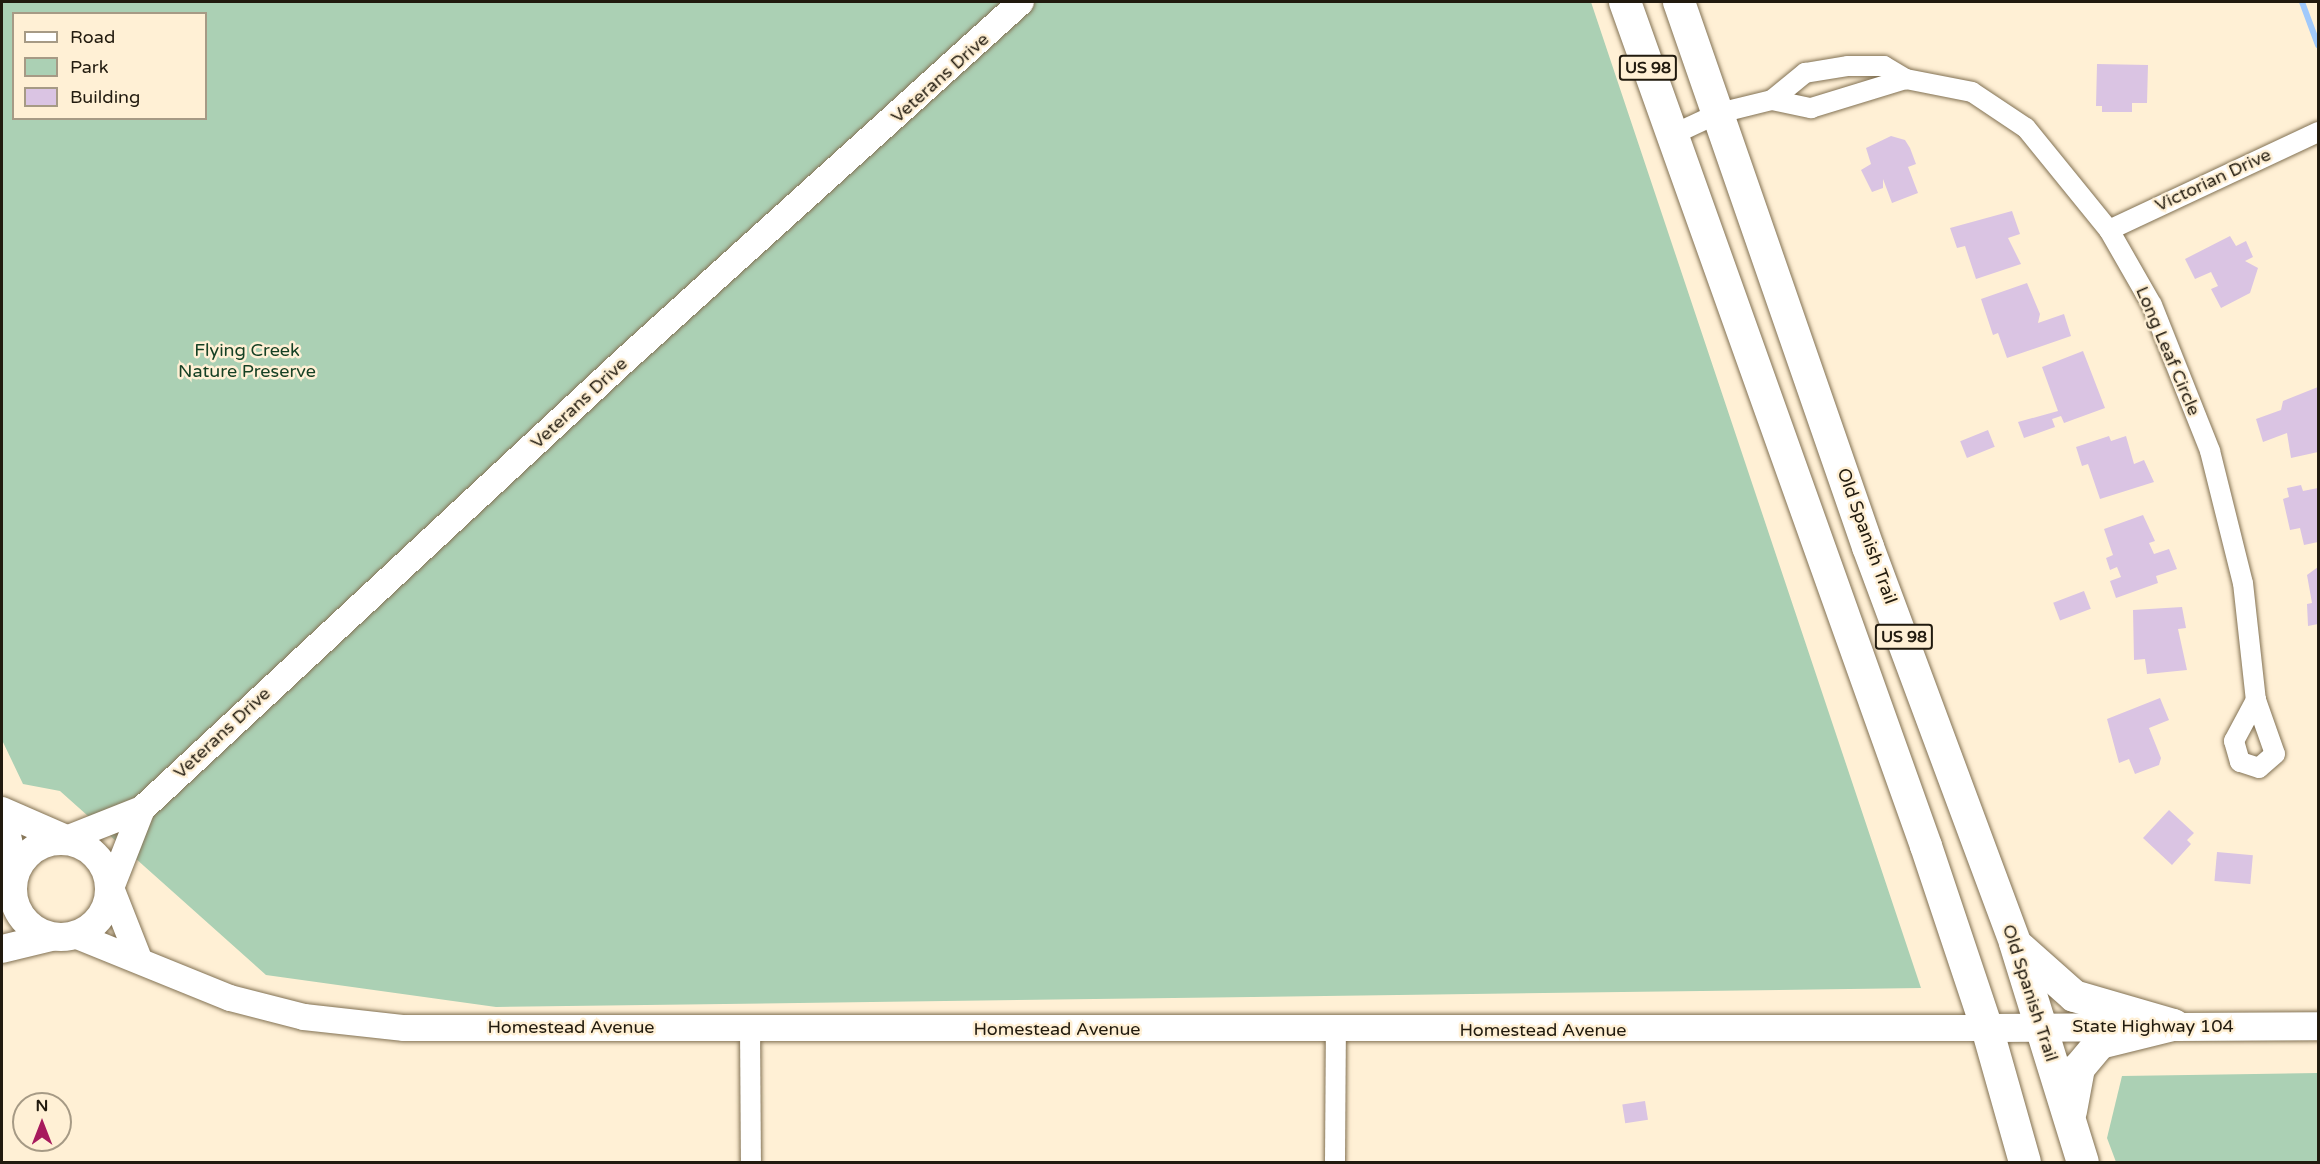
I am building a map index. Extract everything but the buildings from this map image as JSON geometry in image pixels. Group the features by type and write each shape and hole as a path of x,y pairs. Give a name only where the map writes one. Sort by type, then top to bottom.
{"main road":[{"name":"US 98","path":"1625,2 1987,1028 2025,1162"},
{"name":"US 98","path":"1679,2 1719,113"},
{"name":"Old Spanish Trail","path":"1719,113 1868,547 2015,944 2043,1027 2083,1162"},
{"path":"2,811 99,855 111,888 99,921 64,936 2,949"},
{"path":"2,811 14,887 27,924 64,936"},
{"path":"2,927 14,887 30,850 66,839"},
{"path":"2015,944 2074,996 2174,1025"},
{"path":"2070,1120 2079,1068 2100,1043 2174,1025"},
{"name":"State Highway 104","path":"1987,1028 2174,1025 2319,1026"}],"street":[{"name":"Veterans Drive","path":"66,839 142,809 626,359 1021,2"},
{"name":"Long Leaf Circle","path":"1772,100 1795,78 1828,68 1884,66 1906,79 1972,92 2026,128 2109,230 2152,305 2210,451 2243,583 2256,700"},
{"name":"Long Leaf Circle","path":"1672,135 1719,113 1772,100 1811,108 1906,79"},
{"name":"Victorian Drive","path":"2109,230 2319,132"},
{"name":"Veterans Drive","path":"111,888 142,809"},
{"path":"111,888 139,959"},
{"name":"Homestead Avenue","path":"64,936 139,959 230,998 304,1017 393,1027 1336,1031 1987,1028"},
{"path":"750,1027 751,1162"},
{"path":"1335,1162 1336,1031"}],"green space":[{"name":"Flying Creek Nature Preserve","path":"2,2 1591,2 1921,988 496,1007 266,975 60,791 23,784 2,740"},
{"path":"2318,1073 2318,1162 2116,1162 2107,1138 2122,1076"}],"waterway":[{"path":"2302,2 2318,45"}]}
